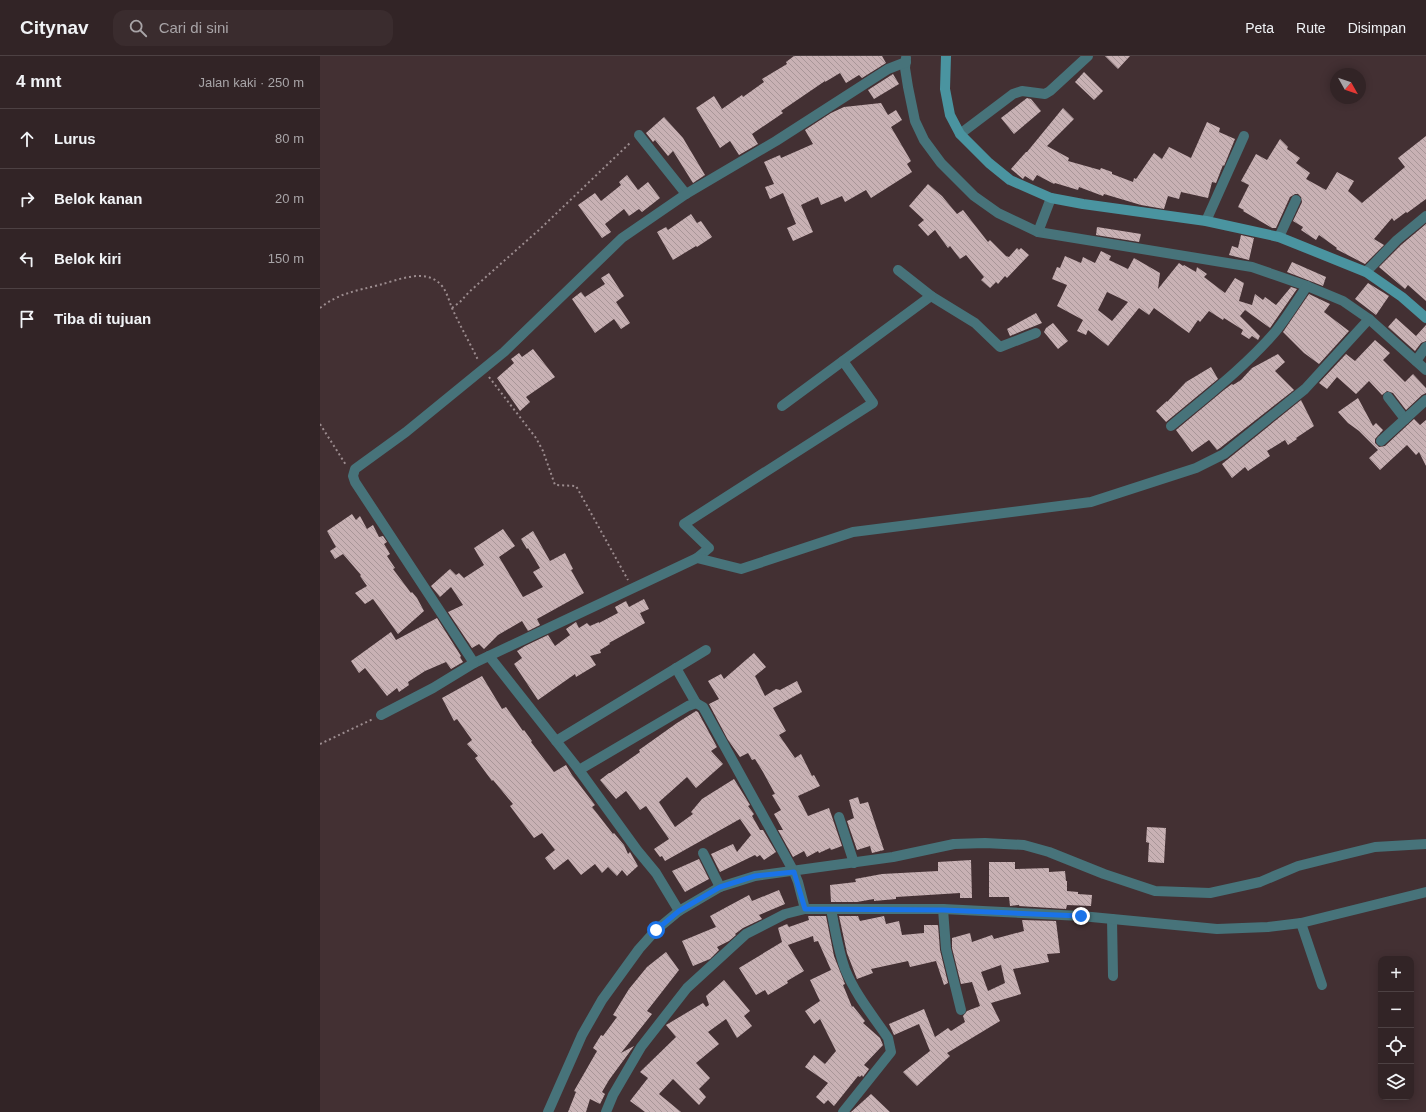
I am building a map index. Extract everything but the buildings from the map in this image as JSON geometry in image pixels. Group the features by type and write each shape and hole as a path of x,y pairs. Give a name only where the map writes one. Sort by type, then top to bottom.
{"street":[{"path":"946,56 945,89 950,115 960,134 989,163 1010,180 1051,198 1206,221 1279,237 1366,272 1402,297 1426,318"},
{"path":"960,134 1013,94 1022,91 1045,94 1050,91 1088,56"},
{"path":"474,663 364,496 352,476 355,469 406,432 504,352 622,238 686,194 776,141 888,69 904,61 915,121 924,140 941,163 974,196 998,213 1040,229 1252,267 1307,286 1343,301 1369,319 1426,370"},
{"path":"640,134 686,194"},
{"path":"1206,221 1244,136"},
{"path":"1040,229 1051,198"},
{"path":"1279,237 1296,200"},
{"path":"1366,272 1396,240 1426,216"},
{"path":"898,270 931,296 975,323 1000,347 1036,333"},
{"path":"1171,426 1237,372 1258,351 1276,331 1307,286"},
{"path":"782,406 931,296"},
{"path":"697,558 741,569 853,532 1091,502 1196,468 1224,454 1305,389 1369,319"},
{"path":"1416,361 1426,347"},
{"path":"381,716 433,688 474,663 697,558 709,548 684,524 873,403 843,361"},
{"path":"1388,397 1405,419"},
{"path":"1381,441 1426,400"},
{"path":"556,741 706,650"},
{"path":"489,656 579,770 637,850 656,872 679,911"},
{"path":"676,668 696,704"},
{"path":"579,770 688,706 696,704 703,707 794,872 805,909"},
{"path":"839,817 854,863"},
{"path":"548,1112 582,1035 602,1000 639,949 656,930 679,911 720,887 755,876 794,872 893,857 954,844 985,842 1024,845 1049,852 1104,874 1155,891 1210,893 1260,882 1298,866 1375,847 1426,844"},
{"path":"703,852 720,887"},
{"path":"606,1112 613,1095 641,1047 687,988 746,934 785,914 805,909 943,910 1112,919 1217,930 1268,927 1301,923 1426,892"},
{"path":"831,909 838,947 846,970 853,985 888,1038 891,1047 891,1052 843,1112"},
{"path":"943,910 946,948 961,1010"},
{"path":"1112,919 1113,976"},
{"path":"1301,923 1322,985"}],"path":[{"path":"452,308 540,229 640,134"},
{"path":"320,308 348,292 412,276 428,278 442,285 483,370 536,438 543,451 555,485 576,486 632,588"},
{"path":"320,424 352,476"},
{"path":"320,744 381,716"}],"route":[{"path":"656,930 679,911 720,887 755,876 794,872 805,909 943,910 1081,916"}]}
